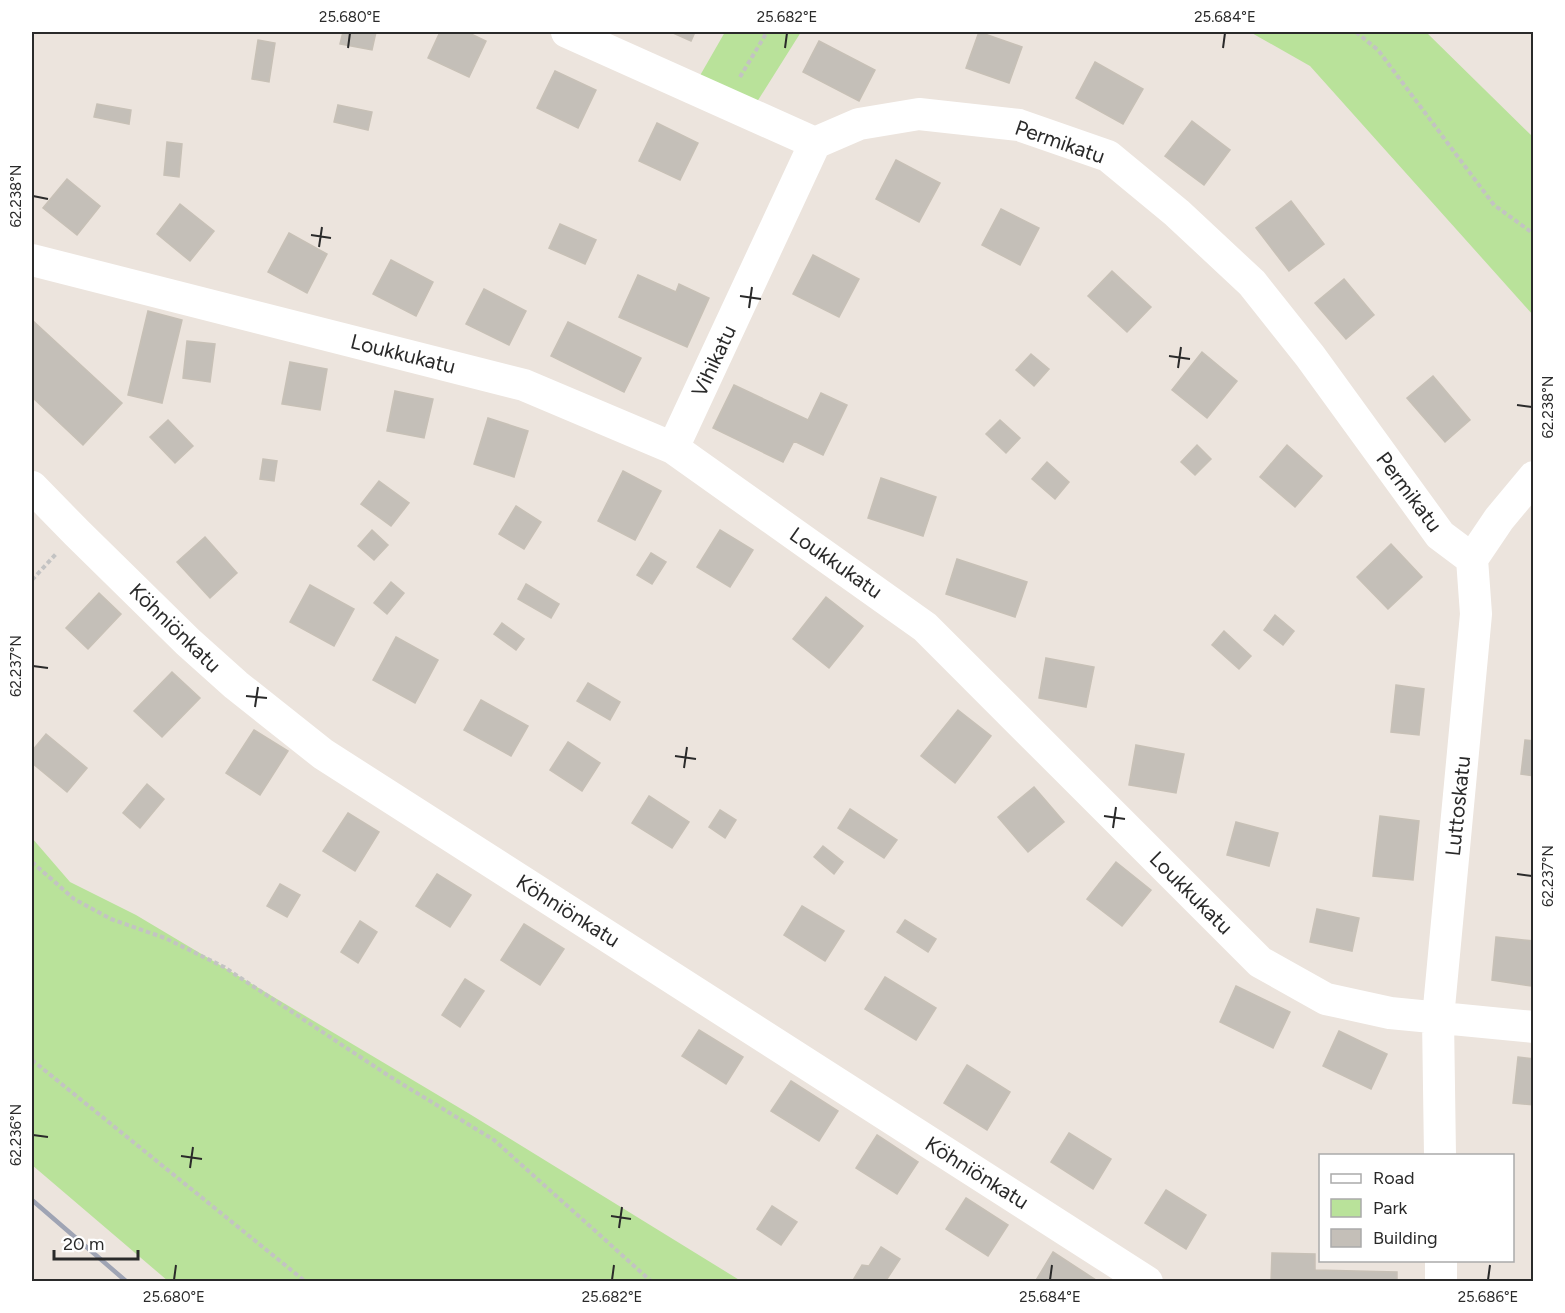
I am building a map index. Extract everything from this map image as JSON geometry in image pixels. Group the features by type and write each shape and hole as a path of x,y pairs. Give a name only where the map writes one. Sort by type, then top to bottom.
{"street":[{"path":"567,32 815,143"},
{"name":"Permikatu","path":"815,143 859,124 919,114 1019,125 1108,156 1177,213 1252,283 1310,356 1440,536 1473,559"},
{"name":"Vihikatu","path":"674,448 815,143"},
{"name":"Loukkukatu","path":"32,260 524,385 674,448 925,627 1260,962 1326,999 1390,1013 1533,1027"},
{"path":"1473,559 1499,519 1533,477"},
{"name":"Köhniönkatu","path":"32,487 188,642 236,685 323,754 1147,1281"},
{"name":"Luttoskatu","path":"1440,1154 1438,1018 1476,614 1473,559"},
{"path":"1441,1262 1441,1281"}],"path":[{"path":"725,103 767,32"},
{"path":"1356,32 1378,50 1494,205 1533,234"},
{"path":"32,580 77,533"},
{"path":"32,862 74,899 111,919 165,938 224,968 389,1076 494,1140 652,1281"},
{"path":"32,1060 306,1281"}],"green space":[{"path":"725,32 801,32 755,105 698,79"},
{"path":"1250,32 1426,32 1533,137 1533,315 1310,66"},
{"path":"32,838 70,882 136,915 468,1113 741,1281 168,1281 32,1165"}],"building":[{"path":"343,32 376,32 372,50 340,44"},
{"path":"440,32 467,32 486,41 469,77 428,58"},
{"path":"671,32 695,32 691,41"},
{"path":"979,32 1022,47 1009,83 966,68"},
{"path":"258,40 275,43 269,82 252,79"},
{"path":"819,41 875,70 859,101 803,72"},
{"path":"1095,62 1143,89 1123,124 1076,98"},
{"path":"555,71 596,90 578,128 537,108"},
{"path":"97,104 131,110 129,124 94,117"},
{"path":"338,105 372,112 368,130 334,122"},
{"path":"1192,121 1230,150 1204,185 1165,156"},
{"path":"657,123 698,143 680,180 639,161"},
{"path":"167,142 182,144 179,177 164,175"},
{"path":"896,160 940,183 919,222 876,199"},
{"path":"67,179 100,206 77,235 43,208"},
{"path":"1291,201 1324,244 1289,271 1256,228"},
{"path":"180,204 214,231 190,261 157,234"},
{"path":"1001,209 1039,228 1020,265 982,245"},
{"path":"560,224 596,240 585,264 549,248"},
{"path":"289,233 327,254 307,293 268,272"},
{"path":"813,255 859,279 839,317 793,294"},
{"path":"391,260 433,282 416,316 373,294"},
{"path":"1112,271 1151,307 1127,332 1088,296"},
{"path":"638,275 676,292 679,284 709,298 687,347 619,317"},
{"path":"1344,279 1374,315 1346,339 1315,303"},
{"path":"484,289 526,311 509,345 466,324"},
{"path":"148,311 182,320 162,403 128,395"},
{"path":"32,320 122,403 83,445 32,397"},
{"path":"568,322 641,358 624,392 551,356"},
{"path":"187,341 215,344 210,382 183,378"},
{"path":"1202,352 1237,381 1207,418 1172,390"},
{"path":"1031,354 1049,369 1034,386 1016,370"},
{"path":"290,362 327,369 320,410 282,404"},
{"path":"1433,376 1470,420 1445,442 1407,398"},
{"path":"734,385 808,420 821,393 847,405 823,455 794,441 783,462 713,428"},
{"path":"395,391 433,399 424,438 387,431"},
{"path":"488,418 528,431 514,477 474,464"},
{"path":"168,420 193,446 175,463 150,437"},
{"path":"1000,420 1020,438 1006,453 986,434"},
{"path":"1197,445 1211,459 1195,475 1181,462"},
{"path":"1287,445 1322,476 1295,507 1260,477"},
{"path":"263,459 277,461 274,481 260,479"},
{"path":"1047,462 1069,482 1055,499 1032,479"},
{"path":"623,471 661,491 635,540 598,521"},
{"path":"881,478 936,497 923,536 868,518"},
{"path":"379,481 409,503 391,526 361,504"},
{"path":"516,506 541,522 524,549 499,534"},
{"path":"372,530 388,545 374,560 358,546"},
{"path":"720,530 753,550 730,587 697,567"},
{"path":"205,537 237,573 210,598 177,562"},
{"path":"1391,544 1422,577 1388,609 1357,577"},
{"path":"651,553 666,562 652,584 637,575"},
{"path":"957,559 1027,582 1015,617 946,594"},
{"path":"391,582 404,593 387,614 374,603"},
{"path":"526,584 559,604 551,618 518,599"},
{"path":"310,585 354,609 334,646 290,622"},
{"path":"99,593 121,614 88,649 66,628"},
{"path":"826,597 863,626 829,668 793,639"},
{"path":"1275,615 1294,631 1283,645 1264,630"},
{"path":"502,623 524,639 516,650 494,634"},
{"path":"1224,631 1251,656 1239,669 1212,645"},
{"path":"396,637 438,660 415,703 373,680"},
{"path":"1046,658 1094,667 1086,707 1039,698"},
{"path":"172,672 200,698 162,737 134,711"},
{"path":"588,683 620,702 610,720 577,701"},
{"path":"1396,685 1424,689 1419,735 1391,732"},
{"path":"481,700 528,726 511,756 464,730"},
{"path":"958,710 991,736 955,783 921,756"},
{"path":"254,730 288,751 260,795 226,773"},
{"path":"46,734 87,768 67,792 32,763 32,751"},
{"path":"1525,740 1534,741 1534,776 1521,774"},
{"path":"568,742 600,763 582,791 550,770"},
{"path":"1136,745 1184,754 1176,793 1129,785"},
{"path":"147,784 164,799 140,828 123,813"},
{"path":"1034,787 1064,822 1028,852 998,817"},
{"path":"649,796 689,822 672,848 632,823"},
{"path":"850,809 897,840 884,858 838,828"},
{"path":"720,810 736,820 725,838 709,827"},
{"path":"348,813 379,832 355,871 323,851"},
{"path":"1380,816 1419,821 1413,880 1373,876"},
{"path":"1236,822 1278,833 1269,866 1227,855"},
{"path":"823,846 843,862 834,874 814,857"},
{"path":"1116,862 1151,890 1122,926 1087,899"},
{"path":"437,874 471,895 450,927 416,906"},
{"path":"280,884 300,895 287,917 267,906"},
{"path":"802,906 844,931 825,961 784,935"},
{"path":"1317,909 1359,918 1352,951 1310,942"},
{"path":"905,920 936,939 928,952 897,932"},
{"path":"360,921 377,932 358,963 341,952"},
{"path":"524,924 564,949 540,985 501,960"},
{"path":"1496,937 1534,941 1534,969 1531,986 1492,980"},
{"path":"885,977 936,1008 916,1040 865,1009"},
{"path":"465,979 484,991 460,1027 442,1015"},
{"path":"1236,986 1290,1012 1273,1048 1220,1022"},
{"path":"699,1030 743,1057 726,1084 682,1056"},
{"path":"1339,1031 1387,1054 1371,1089 1323,1066"},
{"path":"1518,1057 1534,1059 1534,1105 1513,1103"},
{"path":"967,1065 1010,1092 987,1130 944,1103"},
{"path":"791,1081 838,1111 819,1141 771,1111"},
{"path":"1069,1133 1111,1159 1093,1189 1051,1162"},
{"path":"877,1135 918,1162 897,1194 856,1168"},
{"path":"1166,1190 1206,1215 1186,1249 1145,1223"},
{"path":"966,1198 1008,1225 988,1256 946,1229"},
{"path":"772,1206 797,1222 781,1245 757,1229"},
{"path":"881,1247 900,1259 885,1282 852,1282 862,1265 869,1266"},
{"path":"1053,1252 1096,1280 1095,1282 1035,1282"},
{"path":"1272,1253 1315,1254 1315,1270 1397,1272 1397,1282 1271,1282"}],"railway":[{"path":"32,1200 127,1282"}]}
